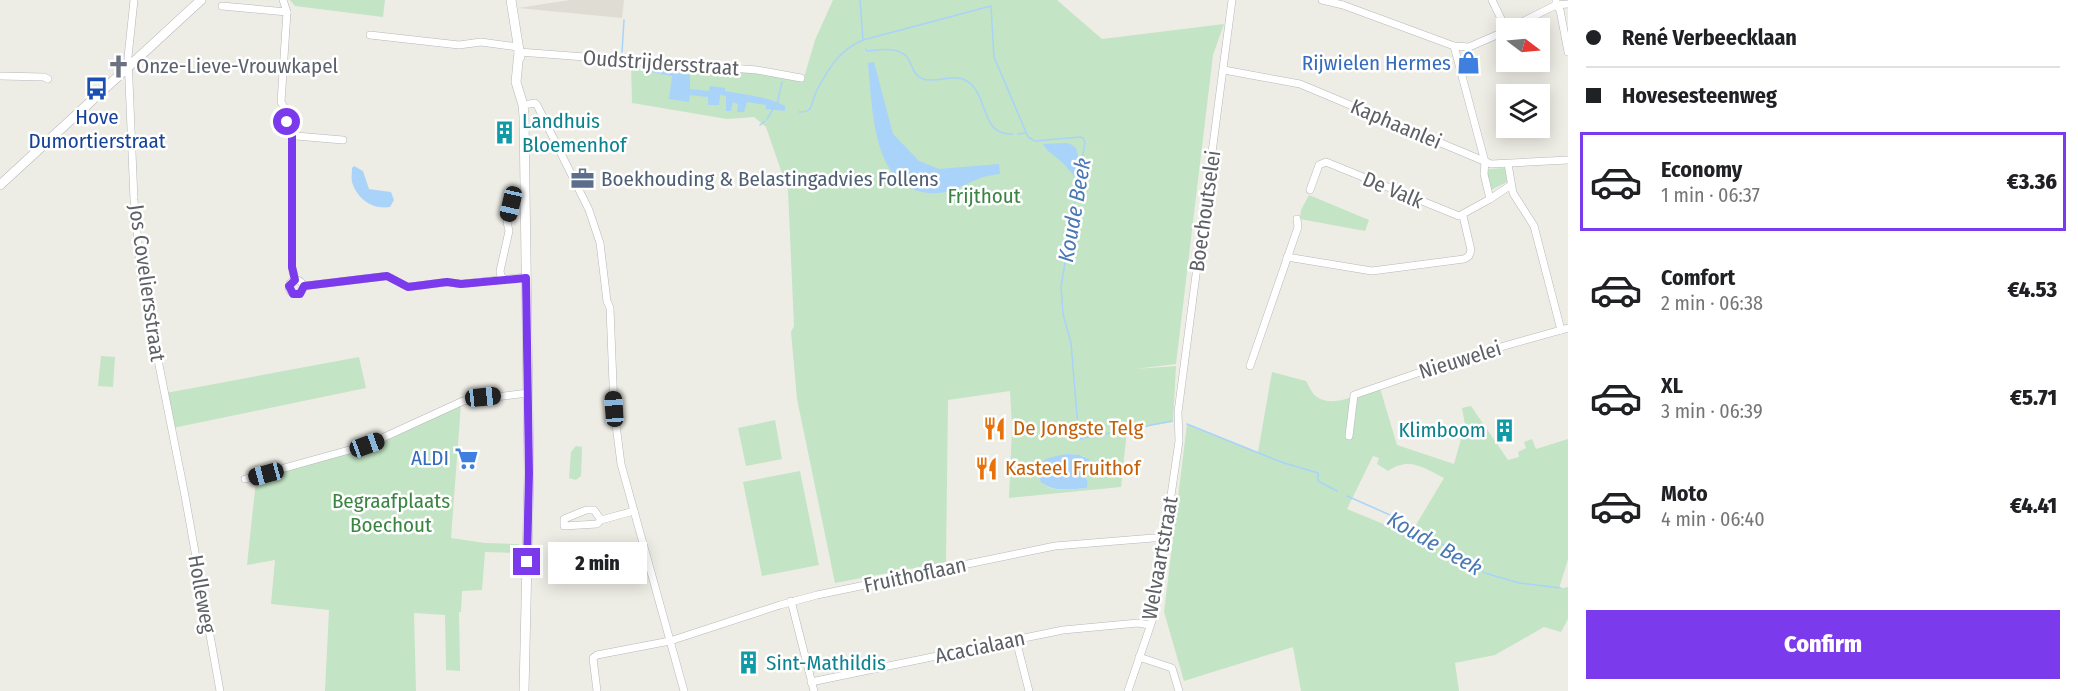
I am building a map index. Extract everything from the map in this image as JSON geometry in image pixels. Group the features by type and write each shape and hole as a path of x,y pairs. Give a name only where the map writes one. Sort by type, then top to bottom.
{"street":[{"name":"Jos Coveliersstraat","path":"134,0 128,57 134,200 141,273 185,496"},
{"path":"0,185 201,0"},
{"path":"283,0 287,12 281,102 287,112 287,129 296,136 343,140"},
{"path":"511,0 519,50 517,89 522,103 526,278 529,473 524,691"},
{"name":"Boechoutselei","path":"1179,422 1187,343 1232,0"},
{"path":"1322,0 1343,5 1454,46 1469,47 1496,34"},
{"path":"1492,0 1501,18"},
{"path":"1556,3 1560,10 1568,51"},
{"path":"1528,18 1556,3 1568,4"},
{"path":"222,6 287,12"},
{"name":"Oudstrijdersstraat","path":"370,35 459,45 481,42 519,50 757,70 801,78"},
{"path":"1454,46 1485,162 1484,174 1490,199"},
{"name":"Kaphaanlei","path":"1224,70 1300,84 1485,162 1508,164 1568,160"},
{"path":"0,76 48,79"},
{"path":"522,103 537,105 584,198 600,243 607,301 610,308 615,422 621,464 684,691"},
{"path":"292,134 292,267 295,280"},
{"name":"De Valk","path":"1310,190 1319,165 1326,162 1453,215 1463,216"},
{"path":"1508,164 1513,193 1534,226 1565,329"},
{"path":"1287,257 1372,271 1464,259 1469,256 1471,250 1463,216 1511,185"},
{"path":"505,280 500,270 509,231 507,222 511,204"},
{"path":"1250,366 1298,227 1297,219"},
{"path":"304,286 387,276 408,287 447,282 461,284 526,278"},
{"path":"295,280 301,281 304,286 300,294 291,293 289,284 295,280"},
{"name":"Nieuwelei","path":"1349,436 1353,395 1458,359 1565,329"},
{"path":"245,479 367,445 463,401 528,393"},
{"name":"Welvaartstraat","path":"1128,691 1154,615 1179,441 1179,422"},
{"name":"Holleweg","path":"185,496 220,691"},
{"path":"601,520 594,510 586,510 564,519 564,526 597,524 601,520 634,511"},
{"name":"Fruithoflaan","path":"597,691 593,658 597,655 670,641 791,601 1054,546 1165,538"},
{"path":"791,601 814,691"},
{"name":"Acacialaan","path":"811,682 1084,627 1138,623 1149,625"},
{"path":"1016,640 1029,691"},
{"path":"1139,657 1172,668 1179,691"}],"shaded area":[{"path":"570,0 624,0 622,18 518,8"}],"green space":[{"path":"290,0 385,0 383,17 295,6"},
{"name":"Frijthout","path":"833,0 1057,0 1102,39 1224,24 1213,55 1176,364 1135,369 1176,366 1173,422 1127,430 1121,487 1009,498 1012,428 1010,391 948,400 946,562 835,583 797,399 791,332 794,326 788,191 766,127 754,117 727,119 632,103 631,64 766,74 803,81 815,40","holes":["1067,454 1084,456 1087,488 1054,489 1048,487 1039,478"]},
{"path":"1505,168 1507,182 1491,190 1487,173 1489,169"},
{"path":"1309,195 1369,220 1365,231 1300,219 1301,210"},
{"path":"101,356 115,357 113,387 98,386"},
{"path":"359,357 366,388 173,428 166,393"},
{"path":"1272,372 1306,381 1315,396 1332,401 1348,398 1379,385 1397,445 1454,464 1465,425 1462,408 1471,406 1508,460 1519,457 1518,452 1526,448 1524,442 1532,439 1536,449 1568,439 1568,559 1559,589 1568,587 1568,619 1561,632 1544,627 1495,655 1455,663 1459,691 1301,691 1293,647 1184,681 1164,612 1187,424 1258,452","holes":["1373,456 1379,458 1377,464 1388,471 1403,464 1410,464 1423,467 1444,478 1410,535 1347,509"]},
{"name":"Begraafplaats Boechout","path":"461,404 451,538 485,543 519,544 519,553 485,552 482,590 462,591 461,612 459,612 460,671 446,670 445,615 414,613 416,691 325,691 329,610 271,604 275,560 247,565 256,480 382,443"},
{"path":"775,420 782,459 746,466 738,428"},
{"path":"576,446 582,447 582,451 581,476 576,480 569,478 571,452"},
{"path":"800,471 819,565 762,576 743,482"}],"water":[{"path":"874,62 893,134 919,161 939,169 999,164 1000,174 983,177 939,193 917,190 900,181 888,166 880,147 875,125 868,63"},
{"path":"645,68 690,75 690,89 709,91 710,86 725,88 725,91 778,103 785,106 785,111 766,109 766,105 747,102 744,112 737,112 738,104 733,102 731,111 726,111 726,96 720,95 719,105 708,105 708,97 690,95 689,102 669,99 672,76 646,71"},
{"path":"1043,144 1072,145 1077,152 1075,177"},
{"path":"354,166 363,171 369,189 391,192 394,200 390,207 372,205 358,194 352,182"},
{"path":"1067,454 1080,455 1090,460 1090,466 1084,474 1088,482 1087,488 1057,489 1041,482 1038,474 1040,464 1049,458"}],"waterway":[{"path":"799,112 809,110 820,84 835,61 847,49 863,40 860,0"},
{"name":"Koude Beek","path":"863,40 991,6 994,57 1028,137 1035,141 1080,137 1085,142 1061,287 1063,314 1071,343 1079,439 1172,421"},
{"path":"622,52 624,20"},
{"path":"866,49 867,51 899,51 907,57 913,70 923,79 960,78 966,81 977,92 991,124 1003,133 1013,134"},
{"path":"777,104 782,82"},
{"path":"767,119 773,109"},
{"path":"760,125 765,121"},
{"path":"1018,134 1026,133"},
{"name":"Koude Beek","path":"1187,424 1281,462 1318,473 1318,481 1337,491"},
{"name":"Koude Beek","path":"1347,496 1415,526 1485,573 1519,583 1561,588"}],"place":[{"name":"Rijwielen Hermes","path":"1469,63"},
{"name":"Onze-Lieve-Vrouwkapel","path":"118,66"},
{"name":"Hove Dumortierstraat","path":"97,89"},
{"name":"Landhuis Bloemenhof","path":"504,133"},
{"name":"Boekhouding & Belastingadvies Follens","path":"583,179"},
{"name":"De Jongste Telg","path":"995,428"},
{"name":"Klimboom","path":"1504,430"},
{"name":"ALDI","path":"467,458"},
{"name":"Kasteel Fruithof","path":"987,468"},
{"name":"Sint-Mathildis","path":"748,663"}],"route":[{"path":"287,122 287,129 292,134 292,267 295,280 289,286 293,294 300,294 304,286 387,276 408,287 447,282 461,284 526,278 529,417 527,562"}]}
